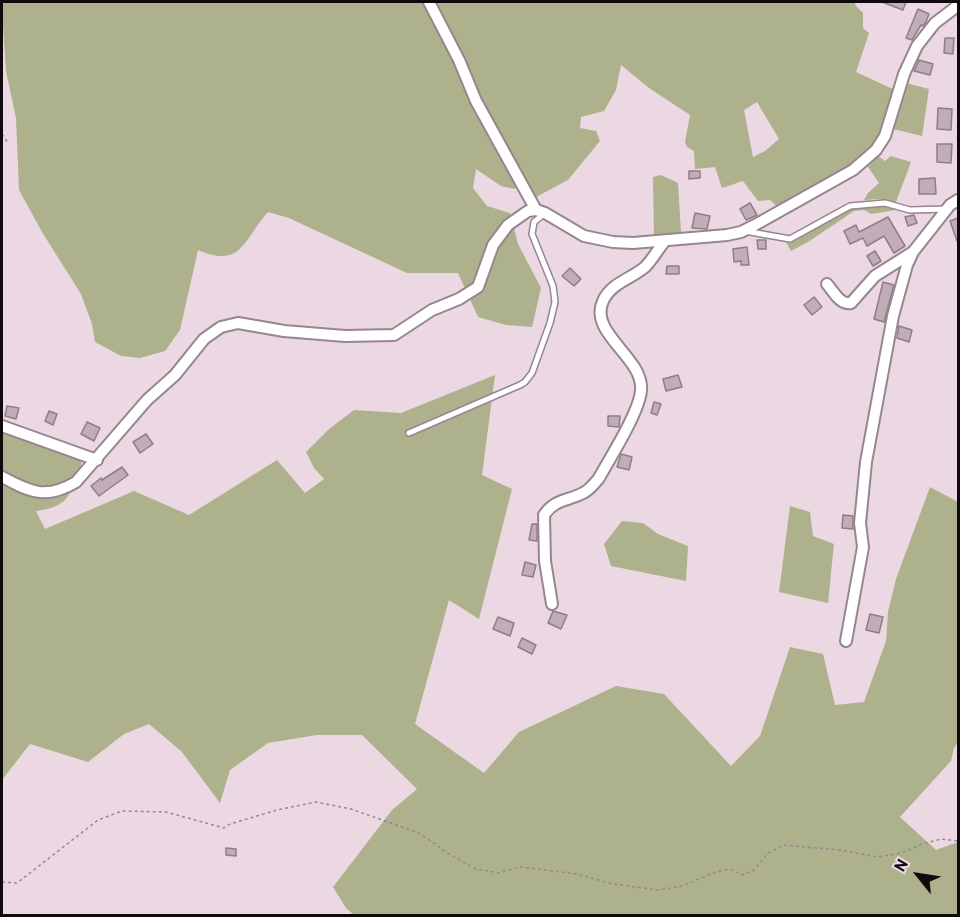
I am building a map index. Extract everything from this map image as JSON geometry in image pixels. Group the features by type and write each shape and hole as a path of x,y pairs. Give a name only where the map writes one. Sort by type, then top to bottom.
{"street":[{"path":"429,2 459,60 476,101 540,211 576,232 592,238 633,243 727,235 744,231 782,212 808,194 853,170 876,150 885,136 904,74 917,46 935,23 957,8"},
{"path":"846,641 863,547 860,523 866,462 892,316 913,252 946,209 958,200"},
{"path":"946,209 958,207"},
{"path":"2,477 30,492 61,491 76,483 147,400 175,375 204,339 220,327 238,323 284,331 345,336 394,335 432,310 459,300 478,287 493,245 515,218 528,211 540,211"},
{"path":"552,604 545,561 544,515 556,502 582,494 599,478 639,404 642,389 633,367 602,324 600,311 602,302 617,284 645,267 665,241"},
{"path":"828,284 842,302 851,303 875,276 913,252"},
{"path":"2,426 97,460"}],"lane":[{"path":"744,231 790,239 850,206 885,203 910,210 946,209"},
{"path":"409,433 520,385 529,378 550,323 555,302 553,286 532,234 534,222 540,211"}],"path":[{"path":"2,134 8,143"},
{"path":"2,882 17,883 98,820 122,811 166,812 224,828 230,824 277,810 316,802 351,808 419,833 476,869 499,873 520,867 578,874 613,884 658,890 682,886 729,869 742,875 754,870 768,853 783,845 840,850 877,857 902,853 941,839 958,841"}],"green space":[{"path":"2,2 424,2 486,110 453,34 433,2 856,2 855,5 863,13 863,28 869,33 856,72 895,90 877,140 871,148 851,166 824,180 780,209 770,200 758,201 743,181 722,188 715,167 695,169 694,151 687,147 685,142 690,115 649,88 621,65 616,90 604,111 581,117 580,128 596,131 600,141 568,180 536,197 527,181 514,189 501,186 476,169 473,188 487,206 510,213 518,244 541,288 532,327 506,325 478,317 458,273 407,273 289,218 268,212 240,249 233,254 213,255 198,250 180,330 165,351 140,358 121,356 95,342 92,324 81,294 19,190 16,118 6,71","holes":["757,102 779,139 765,151 753,157 744,110"]},
{"path":"906,83 929,89 922,136 893,129"},
{"path":"878,156 885,161 891,156 911,162 896,202 879,199 864,200 879,183 868,167"},
{"path":"661,175 678,183 681,233 654,237 653,177"},
{"path":"883,206 896,210 871,214 864,210 854,211 791,251 786,242 801,237 849,209"},
{"path":"495,375 482,475 512,489 479,619 449,600 415,724 484,773 519,732 616,686 664,694 731,766 760,736 790,647 823,654 835,705 864,702 886,641 888,612 896,579 930,487 958,502 958,742 951,761 900,817 936,850 958,842 958,915 354,915 346,908 333,887 392,810 417,789 362,735 317,735 268,743 230,770 220,803 182,752 149,724 124,734 88,762 30,744 2,780 2,433 63,452 82,461 73,487 64,501 51,508 36,511 45,529 134,491 189,515 277,460 305,493 324,479 314,468 306,452 328,430 354,410 401,413"},
{"path":"790,506 810,512 813,536 834,544 828,603 779,592"},
{"path":"622,521 643,523 658,534 688,546 686,581 611,566 604,544"}],"building":[{"path":"882,2 906,2 903,10"},
{"path":"918,9 929,14 926,22 923,26 921,25 912,40 906,38"},
{"path":"945,38 954,38 953,54 944,53"},
{"path":"919,60 933,64 930,75 914,71"},
{"path":"938,108 952,109 951,130 937,129"},
{"path":"937,144 952,144 951,163 937,162"},
{"path":"689,171 700,171 700,178 689,179"},
{"path":"935,178 936,194 919,194 919,179"},
{"path":"750,203 757,215 746,220 740,209"},
{"path":"695,213 710,216 707,229 692,228"},
{"path":"914,215 917,223 908,226 905,217"},
{"path":"888,217 905,246 894,253 884,236 867,246 863,238 850,244 844,231 856,225 859,232"},
{"path":"958,218 958,241 957,241 950,221"},
{"path":"757,240 766,240 766,249 758,249"},
{"path":"747,247 749,265 741,265 741,261 734,262 733,249"},
{"path":"875,251 881,261 873,266 867,256"},
{"path":"667,266 679,266 679,274 666,274"},
{"path":"570,268 581,279 574,286 562,276"},
{"path":"883,282 894,285 884,322 874,319"},
{"path":"814,297 822,307 812,315 804,305"},
{"path":"899,326 912,330 909,342 897,338"},
{"path":"678,375 682,387 666,391 663,379"},
{"path":"654,402 661,404 657,415 651,413"},
{"path":"7,406 19,408 16,419 5,416"},
{"path":"49,411 57,414 53,425 45,421"},
{"path":"608,416 620,416 619,427 608,426"},
{"path":"87,422 100,428 94,441 81,434"},
{"path":"146,434 153,444 140,453 133,442"},
{"path":"621,454 632,457 629,470 617,467"},
{"path":"122,467 128,475 99,496 91,486"},
{"path":"843,515 853,516 853,529 842,528"},
{"path":"532,524 537,524 537,541 529,540"},
{"path":"525,562 536,565 533,577 522,575"},
{"path":"553,611 567,615 561,629 548,623"},
{"path":"870,614 883,617 879,633 866,630"},
{"path":"498,617 514,623 510,636 493,629"},
{"path":"522,638 536,645 532,654 518,647"},
{"path":"226,848 236,849 236,856 226,855"}]}
